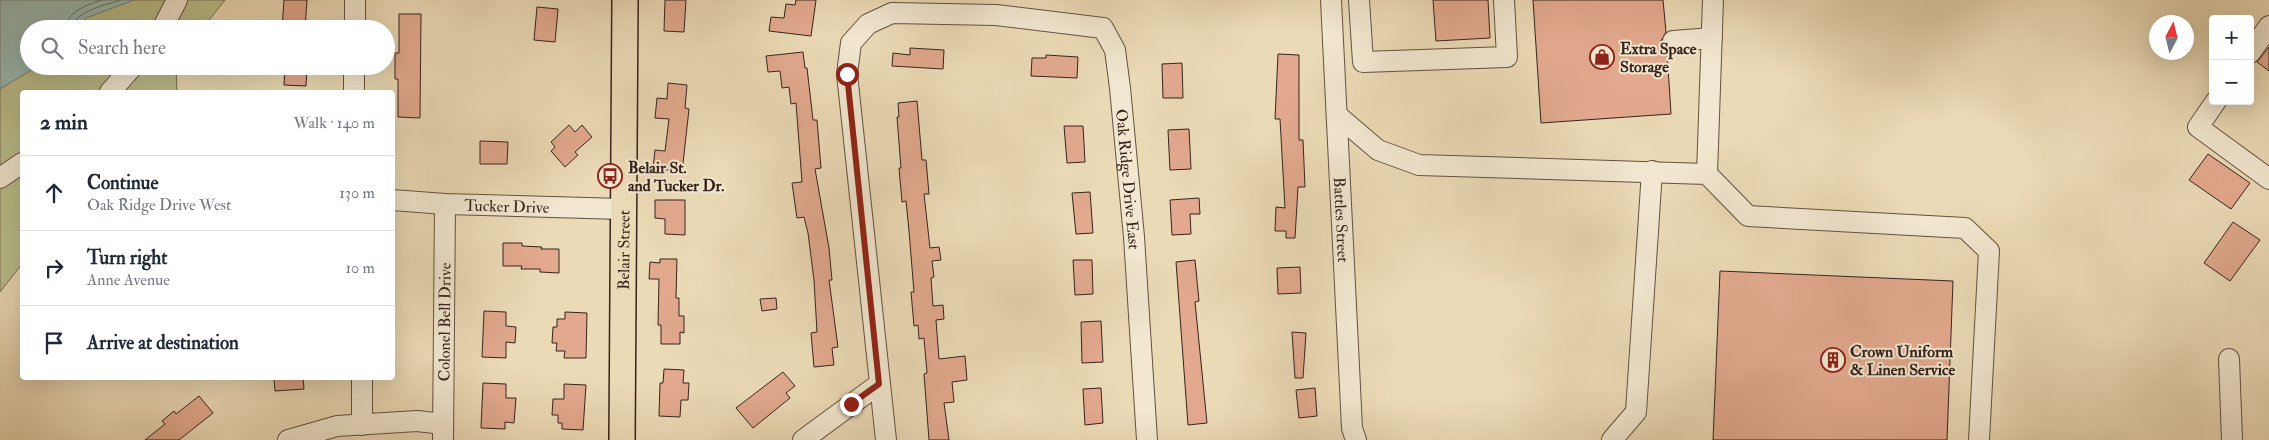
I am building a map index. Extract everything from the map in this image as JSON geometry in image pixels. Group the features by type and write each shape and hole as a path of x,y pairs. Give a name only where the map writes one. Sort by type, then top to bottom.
{"main road":[{"name":"Belair Street","path":"622,440 622,209 626,0"}],"street":[{"path":"167,20 177,0"},
{"path":"355,0 355,20"},
{"name":"Battles Street","path":"1332,0 1352,428 1356,440"},
{"path":"1359,0 1363,62 1507,57 1504,0"},
{"path":"1707,174 1713,0"},
{"path":"886,440 847,74 851,43 868,24 892,13 951,7 995,8"},
{"name":"Oak Ridge Drive East","path":"995,8 1104,28 1115,50 1134,245 1147,440"},
{"path":"2254,47 2269,26"},
{"path":"1673,41 1712,38"},
{"path":"112,90 125,75"},
{"path":"354,75 354,90"},
{"path":"2213,105 2198,127 2269,179"},
{"path":"1337,115 1378,150 1419,165 1707,174 1748,216 1965,228 1989,251 1979,440"},
{"path":"0,178 20,164"},
{"path":"1612,440 1636,412 1652,171"},
{"name":"Tucker Drive","path":"395,200 445,204 622,209"},
{"name":"Colonel Bell Drive","path":"443,432 445,204"},
{"path":"2229,359 2232,440"},
{"path":"362,380 362,425"},
{"path":"803,440 879,384"},
{"path":"288,440 337,426 417,422 443,432"}],"green space":[{"path":"0,0 225,0 209,20 20,20 20,75 176,75 177,90 20,90 20,267 0,292"}],"water":[{"path":"0,0 134,0 84,20 20,20 20,75 23,75 0,89"}],"building":[{"path":"284,0 307,0 306,20 283,20"},
{"path":"665,0 686,0 684,32 664,31"},
{"path":"796,0 816,0 811,36 769,31 771,17 784,18 786,4 795,5"},
{"path":"1433,0 1488,0 1490,38 1436,41"},
{"name":"Extra Space Storage","path":"1533,0 1663,0 1666,32 1661,41 1667,51 1671,114 1541,123"},
{"path":"537,7 558,9 555,42 534,40"},
{"path":"399,14 421,14 420,118 398,117 398,79 395,79 395,53 399,53"},
{"path":"2269,47 2269,71 2257,62"},
{"path":"910,48 944,50 943,69 892,66 893,53 910,55"},
{"path":"803,52 805,68 807,68 813,120 817,120 821,168 815,169 829,248 832,280 829,280 838,347 832,348 834,365 814,367 811,333 817,332 814,280 808,233 804,217 797,218 792,183 802,182 796,103 791,104 789,87 782,88 780,71 768,72 766,56"},
{"path":"1278,54 1299,55 1299,140 1303,140 1305,187 1298,187 1295,238 1286,238 1286,231 1275,231 1276,207 1285,208 1280,119 1275,119"},
{"path":"1046,55 1078,57 1077,78 1031,76 1032,58 1046,58"},
{"path":"1182,63 1183,98 1163,98 1162,64"},
{"path":"285,75 307,75 306,86 284,85"},
{"path":"668,83 687,85 685,108 689,109 682,172 653,168 655,150 665,151 669,119 655,118 657,98 667,99"},
{"path":"917,101 922,160 926,160 929,194 924,194 930,248 939,247 941,260 932,261 934,277 931,278 933,306 943,305 944,319 936,320 939,359 965,356 967,380 952,382 954,402 944,403 949,440 929,440 924,374 927,373 924,338 919,339 918,325 914,326 911,292 914,292 909,231 906,201 902,202 899,168 901,168 897,117 899,117 898,103"},
{"path":"569,125 575,132 582,125 592,137 575,152 578,155 565,167 551,151 555,147 551,142"},
{"path":"1064,126 1083,126 1085,162 1067,163"},
{"path":"1189,129 1191,169 1170,170 1168,130"},
{"path":"480,141 508,142 507,164 480,164"},
{"path":"2208,154 2250,183 2231,209 2189,180"},
{"path":"1090,192 1093,233 1076,234 1072,193"},
{"path":"1199,198 1200,214 1190,214 1191,234 1172,235 1170,200"},
{"path":"655,200 685,200 685,235 665,234 665,219 655,218"},
{"path":"2233,222 2260,240 2230,281 2204,263"},
{"path":"503,243 522,243 522,246 559,249 559,273 540,272 540,269 521,269 522,266 503,266"},
{"path":"660,259 677,259 676,298 679,298 679,316 684,316 684,333 680,332 680,344 661,344 661,325 658,325 659,279 649,279 650,262 660,263"},
{"path":"1073,260 1092,260 1093,294 1075,295"},
{"path":"1195,260 1199,301 1195,302 1207,423 1188,425 1176,262"},
{"path":"1300,267 1301,293 1278,294 1277,268"},
{"name":"Crown Uniform & Linen Service","path":"1720,271 1953,281 1947,440 1713,440"},
{"path":"776,298 777,309 762,311 760,299"},
{"path":"484,311 506,312 506,326 516,327 515,343 506,342 506,358 482,357"},
{"path":"565,312 587,313 586,358 564,358 565,351 556,351 557,343 552,343 553,327 557,327 557,319 565,319"},
{"path":"1101,321 1103,362 1082,363 1081,322"},
{"path":"1292,332 1306,333 1303,378 1295,378"},
{"path":"664,369 684,370 683,383 689,383 688,400 681,400 680,417 659,416 660,383 663,383"},
{"path":"783,372 795,386 786,393 790,398 753,428 736,408"},
{"path":"274,380 303,380 304,389 275,391"},
{"path":"483,383 506,384 506,398 516,398 514,423 505,422 505,429 481,428"},
{"path":"564,384 586,385 583,430 562,429 562,423 558,423 558,415 552,415 553,399 564,399"},
{"path":"1101,388 1103,423 1085,425 1083,389"},
{"path":"1315,388 1317,416 1299,418 1296,390"},
{"path":"199,396 213,413 179,440 145,440 165,424 162,421 174,411 176,414"}],"place":[{"name":"Extra Space Storage","path":"1602,57"},
{"name":"Belair St. and Tucker Dr.","path":"610,176"},
{"name":"Crown Uniform & Linen Service","path":"1833,360"}],"route":[{"path":"847,74 879,384 851,404"}]}
